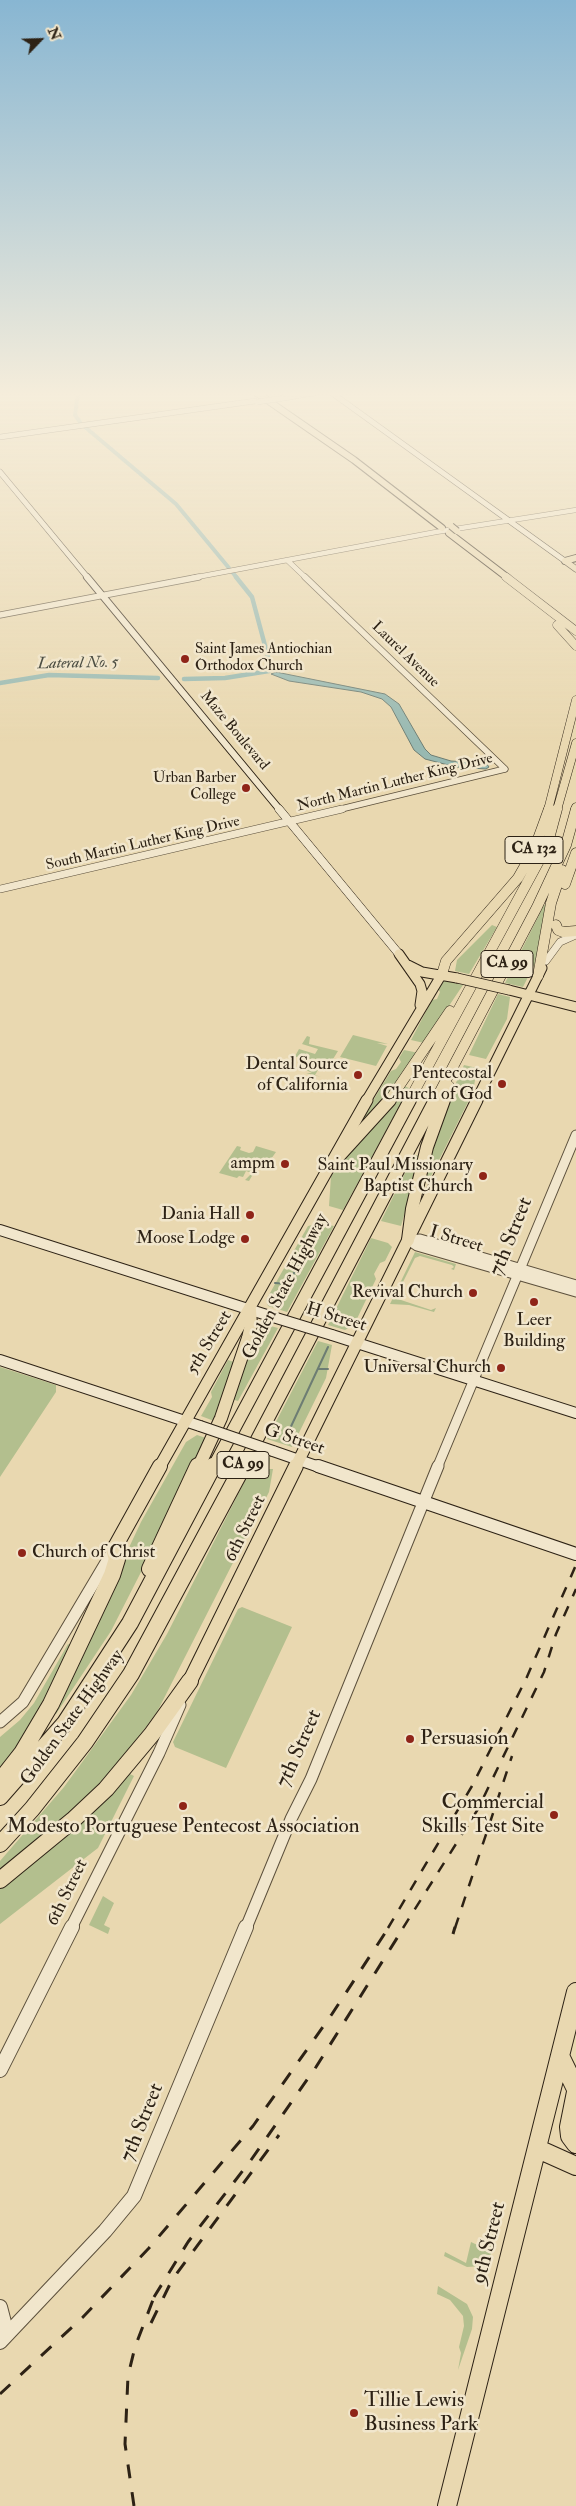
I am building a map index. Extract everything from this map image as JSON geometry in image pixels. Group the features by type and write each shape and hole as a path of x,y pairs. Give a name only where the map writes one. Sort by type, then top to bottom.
{"highway":[{"path":"419,510 442,528 458,531 574,627"},
{"path":"426,510 564,630 576,646"},
{"path":"472,551 574,627"},
{"path":"565,561 576,559"},
{"name":"CA 132","path":"442,974 446,961 501,900 518,878 534,850 546,820 576,700"},
{"name":"Golden State Highway","path":"0,1797 65,1723 130,1623 538,864 552,834 576,743"},
{"name":"Golden State Highway","path":"0,1844 32,1809 84,1742 131,1674 158,1627 559,862 570,833 576,807"},
{"path":"538,976 552,903 576,830"},
{"name":"CA 132","path":"546,962 562,895 576,853"},
{"path":"442,974 457,954 487,924 538,864"},
{"path":"556,925 563,932 576,930"},
{"path":"330,1166 392,1098 484,964"},
{"path":"408,1240 412,1210 425,1155 448,1090 454,1064"},
{"path":"130,1623 139,1591 221,1418 248,1338 251,1325 250,1310"},
{"path":"0,1781 22,1753 51,1704 112,1575 117,1559 114,1549"},
{"path":"0,1880 65,1827 106,1789 141,1747 190,1681"}],"main road":[{"name":"Maze Boulevard","path":"31,510 399,954 422,991 415,1018"},
{"path":"495,510 576,569"},
{"path":"399,954 414,963 442,974 576,1007"},
{"name":"6th Street","path":"190,1681 546,962"},
{"path":"406,964 422,972 442,974"},
{"name":"5th Street","path":"114,1549 330,1166 442,974"},
{"name":"H Street","path":"0,1230 576,1413"},
{"name":"G Street","path":"0,1360 576,1554"},
{"name":"9th Street","path":"447,2506 576,1992"},
{"path":"560,2056 576,2090 569,2127 570,2136 576,2144"},
{"path":"538,2149 576,2166"}],"street":[{"path":"0,615 288,560 576,510"},
{"name":"Laurel Avenue","path":"288,560 505,769"},
{"name":"North Martin Luther King Drive","path":"290,822 505,769"},
{"name":"South Martin Luther King Drive","path":"0,889 290,822"},
{"name":"6th Street","path":"546,962 562,940 576,935"},
{"name":"7th Street","path":"4,2338 105,2231 134,2196 140,2184 287,1828 311,1779 423,1502 576,1134"},
{"name":"I Street","path":"408,1240 417,1246 576,1285"},
{"name":"I Street","path":"519,1272 576,1292"},
{"name":"5th Street","path":"0,1722 23,1702 114,1549"},
{"name":"6th Street","path":"0,2070 158,1752 190,1681"},
{"path":"0,2307 4,2338"}],"green space":[{"path":"544,905 548,905 538,957 523,987 505,983"},
{"path":"492,925 497,927 469,974 455,971 457,960"},
{"path":"443,980 463,985 424,1043 411,1040 432,1000 437,999 440,992 438,989"},
{"path":"498,994 510,997 507,1019 486,1059 469,1055"},
{"path":"353,1035 388,1044 377,1043 387,1046 376,1066 340,1057"},
{"path":"307,1036 310,1037 309,1044 338,1051 330,1064 323,1062 322,1064 329,1066 326,1070 318,1070 315,1075 321,1077 306,1073 312,1073 306,1070 314,1060 299,1056 294,1058 299,1049 315,1054 318,1049 302,1044"},
{"path":"404,1050 419,1053 396,1085 355,1130 391,1071 396,1069 401,1062 399,1058"},
{"path":"464,1065 477,1068 473,1092 430,1178 424,1177 447,1103"},
{"path":"404,1086 409,1088 343,1210 329,1206 331,1176"},
{"path":"237,1146 241,1147 240,1150 249,1153 253,1152 256,1146 276,1152 266,1166 260,1165 256,1169 249,1181 245,1180 252,1173 246,1171 243,1177 239,1176 237,1178 219,1173"},
{"path":"414,1155 421,1156 401,1226 381,1221"},
{"path":"320,1223 334,1226 287,1312 268,1306 266,1300 308,1226"},
{"path":"371,1238 388,1243 392,1247 385,1261 380,1263 374,1274 376,1279 354,1325 345,1330 328,1325"},
{"path":"415,1252 456,1264 454,1270 451,1269 454,1267 452,1265 420,1256 415,1258 395,1298 431,1310 436,1308 434,1312 409,1305 390,1304"},
{"path":"259,1323 278,1328 238,1401 231,1399"},
{"path":"318,1341 332,1345 326,1378 292,1447 267,1439"},
{"path":"228,1360 234,1362 214,1421 201,1416 212,1397 211,1392"},
{"path":"0,1367 56,1385 56,1392 0,1477"},
{"path":"197,1435 206,1438 167,1521 111,1631 56,1714 52,1711 141,1522 186,1442"},
{"path":"258,1455 270,1458 269,1469 273,1469 269,1492 157,1712 115,1769 80,1804 0,1873 0,1861 64,1787 131,1695 167,1634"},
{"path":"242,1607 292,1627 226,1768 175,1747 173,1742 238,1609"},
{"path":"68,1644 71,1646 48,1695 18,1749 0,1771 0,1737 20,1720 34,1703"},
{"path":"128,1773 134,1776 98,1848 0,1924 0,1887 26,1869 83,1821"},
{"path":"103,1896 114,1903 104,1925 110,1928 108,1934 89,1925"},
{"path":"493,2232 496,2234 490,2258 482,2266 467,2267 444,2256 445,2252 466,2263 471,2242 488,2250"},
{"path":"438,2286 467,2304 473,2317 472,2329 458,2370 461,2353 459,2347 464,2326 463,2316 450,2300 437,2294"}],"water":[{"path":"276,672 385,694 399,704 425,749 431,755 451,761 486,763 489,767 486,769 456,767 425,759 414,750 391,707 382,699 361,692 289,681 271,674"}],"waterway":[{"path":"181,510 229,568"},
{"path":"233,573 237,578"},
{"path":"236,577 252,597 271,668"},
{"path":"184,679 225,678 269,671"},
{"name":"Lateral No. 5","path":"0,683 49,675 158,678"},
{"path":"275,1283 288,1284 318,1229"},
{"path":"293,1445 286,1438 287,1435 328,1347"},
{"path":"318,1369 328,1369"}],"railway":[{"path":"388,1928 472,1786 526,1679 576,1565"},
{"path":"403,1928 478,1809 544,1672 556,1634 576,1589"},
{"path":"455,1928 512,1756"},
{"path":"0,2394 83,2317 149,2248 253,2126 332,2014 389,1927"},
{"path":"154,2297 188,2242 251,2160 316,2067 404,1927"},
{"path":"453,1934 455,1927"},
{"path":"151,2323 172,2280 279,2135"},
{"path":"154,2297 156,2292"},
{"path":"134,2506 125,2444 128,2376 135,2347 154,2297"}],"place":[{"name":"Saint James Antiochian Orthodox Church","path":"185,659"},
{"name":"Urban Barber College","path":"246,788"},
{"name":"Dental Source of California","path":"358,1075"},
{"name":"Pentecostal Church of God","path":"502,1084"},
{"name":"ampm","path":"285,1164"},
{"name":"Saint Paul Missionary Baptist Church","path":"483,1176"},
{"name":"Dania Hall","path":"250,1215"},
{"name":"Moose Lodge","path":"245,1239"},
{"name":"Revival Church","path":"473,1293"},
{"name":"Leer Building","path":"534,1302"},
{"name":"Universal Church","path":"501,1368"},
{"name":"Church of Christ","path":"22,1553"},
{"name":"Persuasion","path":"410,1739"},
{"name":"Modesto Portuguese Pentecost Association","path":"183,1806"},
{"name":"Commercial Skills Test Site","path":"554,1815"},
{"name":"Tillie Lewis Business Park","path":"354,2413"}]}
